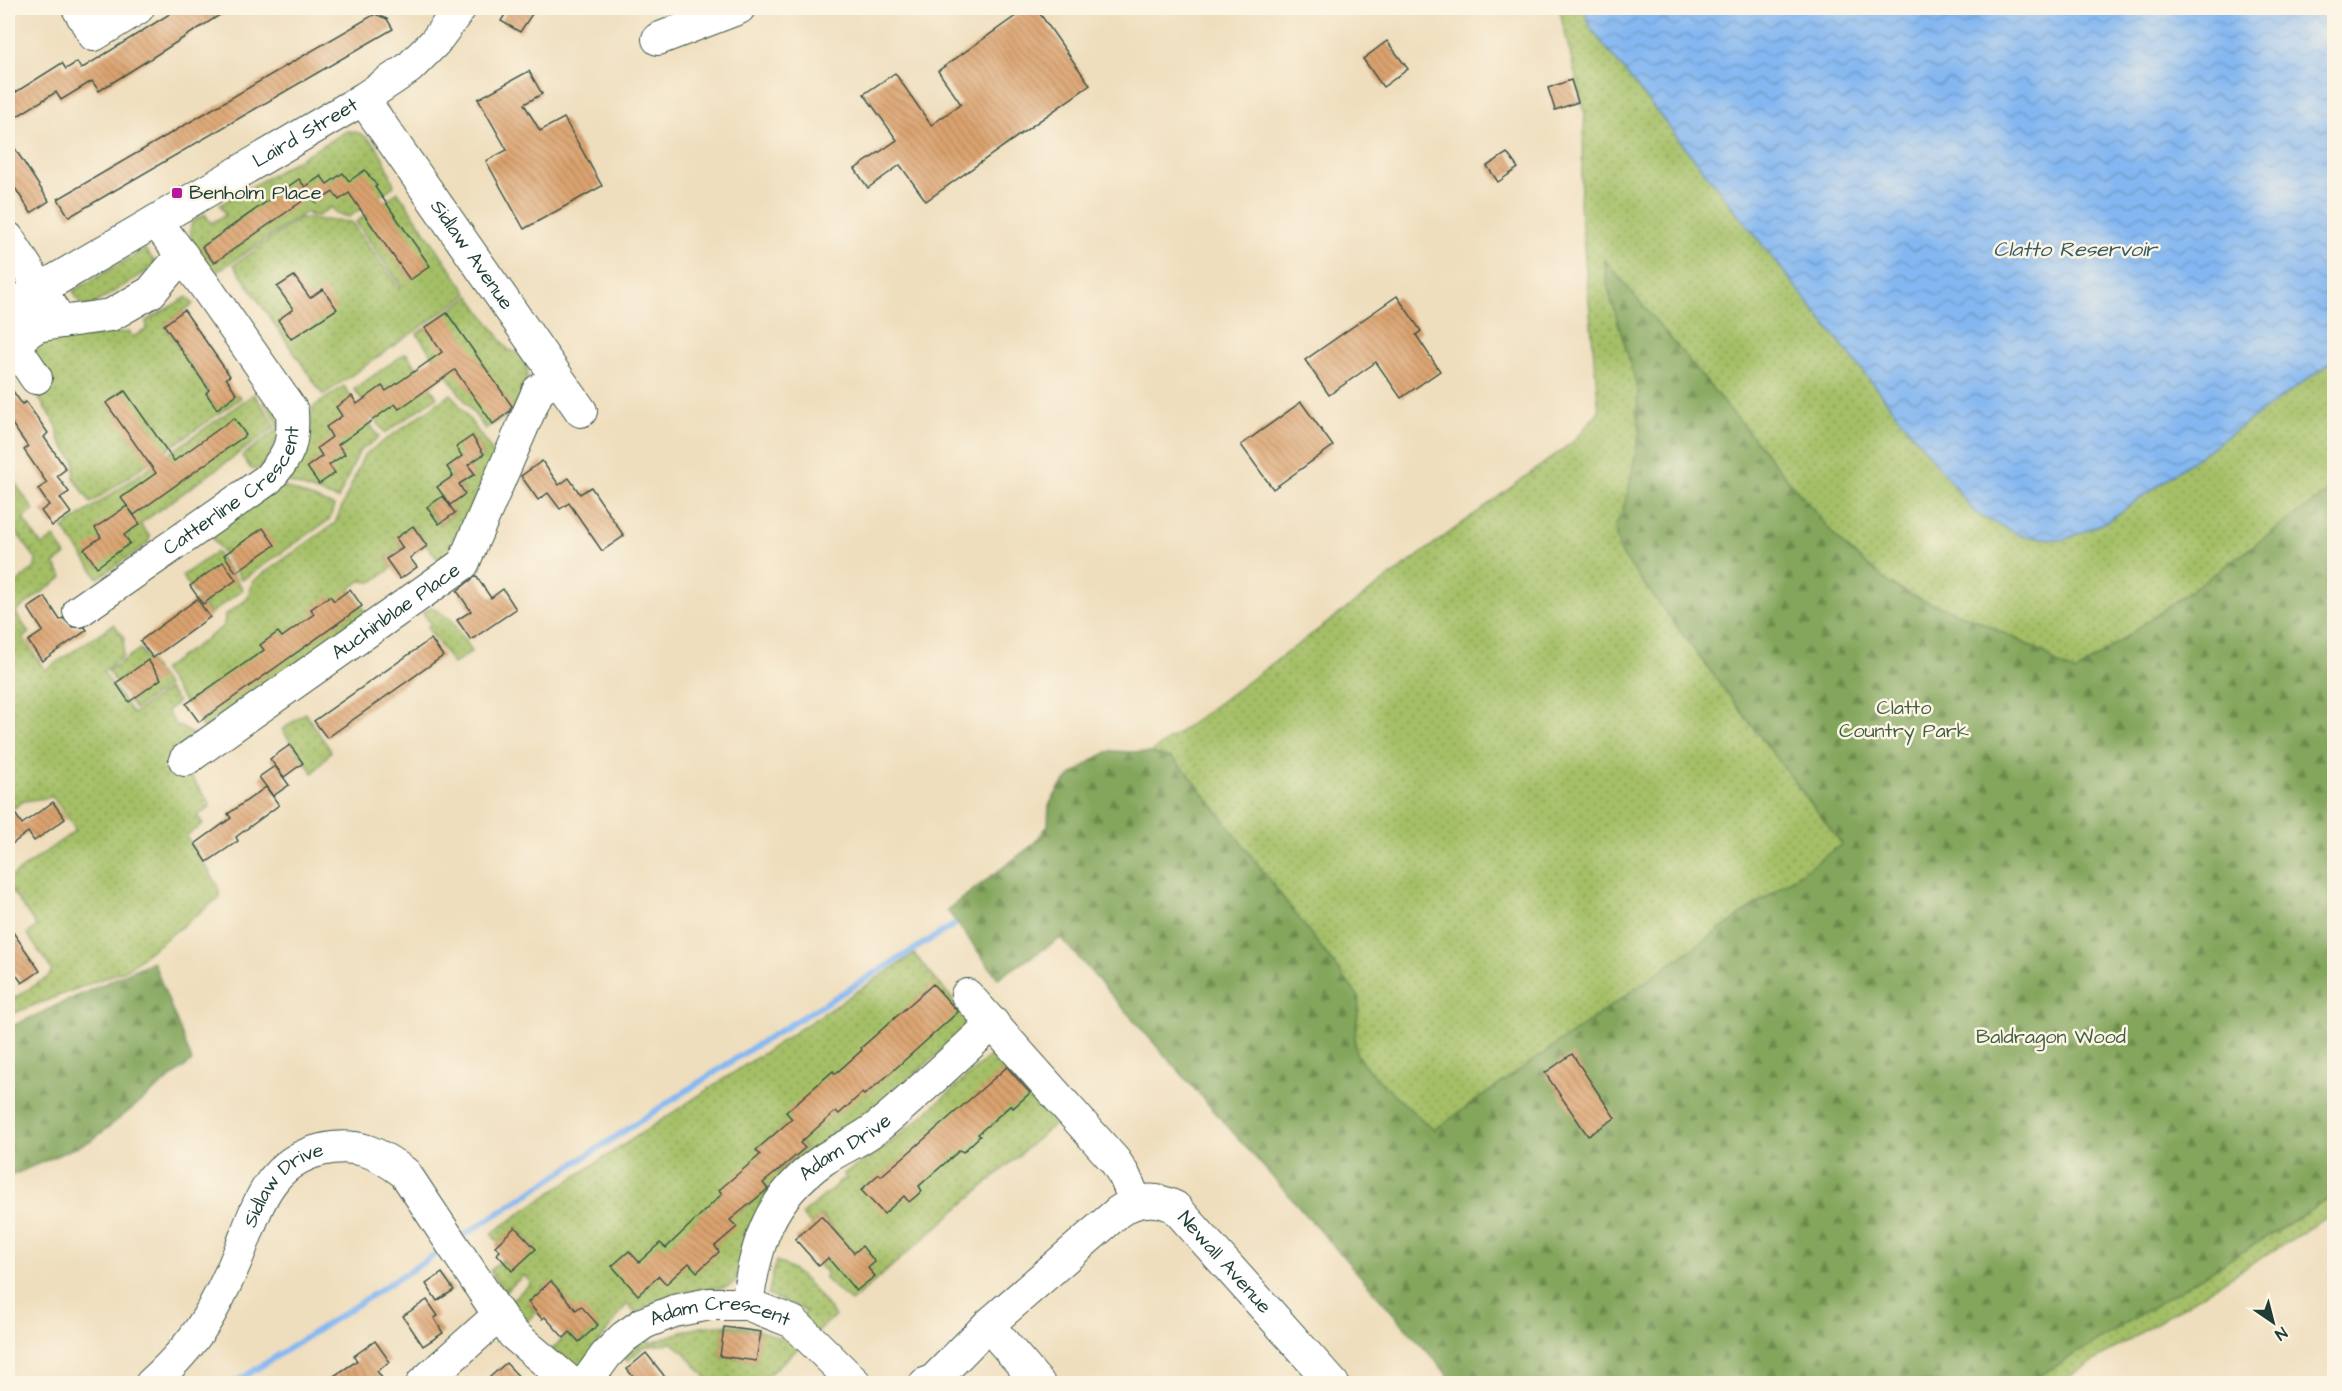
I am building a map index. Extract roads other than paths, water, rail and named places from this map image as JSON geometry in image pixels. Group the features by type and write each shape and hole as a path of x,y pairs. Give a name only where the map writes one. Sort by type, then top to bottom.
{"street":[{"path":"78,8 94,35 138,8"},
{"name":"Laird Street","path":"8,308 363,99 409,68 435,42 460,8"},
{"path":"658,39 739,8"},
{"name":"Sidlaw Avenue","path":"363,99 581,411"},
{"name":"Catterline Crescent","path":"80,611 268,479 285,459 294,435 292,411 156,221"},
{"path":"8,238 62,322"},
{"path":"36,378 10,344 37,326 111,315 151,292 182,255"},
{"name":"Auchinblae Place","path":"185,760 463,564 538,391 558,377"},
{"path":"926,1383 933,1381 988,1325 1118,1212 1136,1202 1124,1175 1114,1161 968,995"},
{"name":"Adam Drive","path":"747,1304 757,1248 767,1223 785,1196 806,1174 825,1159 859,1142 880,1126 993,1023"},
{"name":"Sidlaw Drive","path":"150,1383 167,1369 190,1344 211,1313 227,1281 255,1210 270,1183 286,1165 309,1153 338,1146 367,1149 405,1173 513,1334 572,1383"},
{"name":"Newall Avenue","path":"1136,1202 1156,1200 1175,1207 1333,1383"},
{"name":"Adam Crescent","path":"585,1383 606,1355 624,1337 644,1323 674,1311 710,1304 747,1304 793,1322 856,1383"},
{"path":"422,1383 499,1315"},
{"path":"988,1325 1039,1383"}],"water":[{"name":"Clatto Reservoir","path":"1583,8 2334,8 2334,360 2108,521 2064,540 2022,536 1976,514 1592,30"}],"waterway":[{"path":"460,1238 755,1046 954,925"},
{"path":"233,1384 444,1249"}],"place":[{"name":"Benholm Place","path":"177,193"}],"park label":[{"name":"Clatto Country Park","path":"1904,720"},
{"name":"Baldragon Wood","path":"2051,1037"}]}
